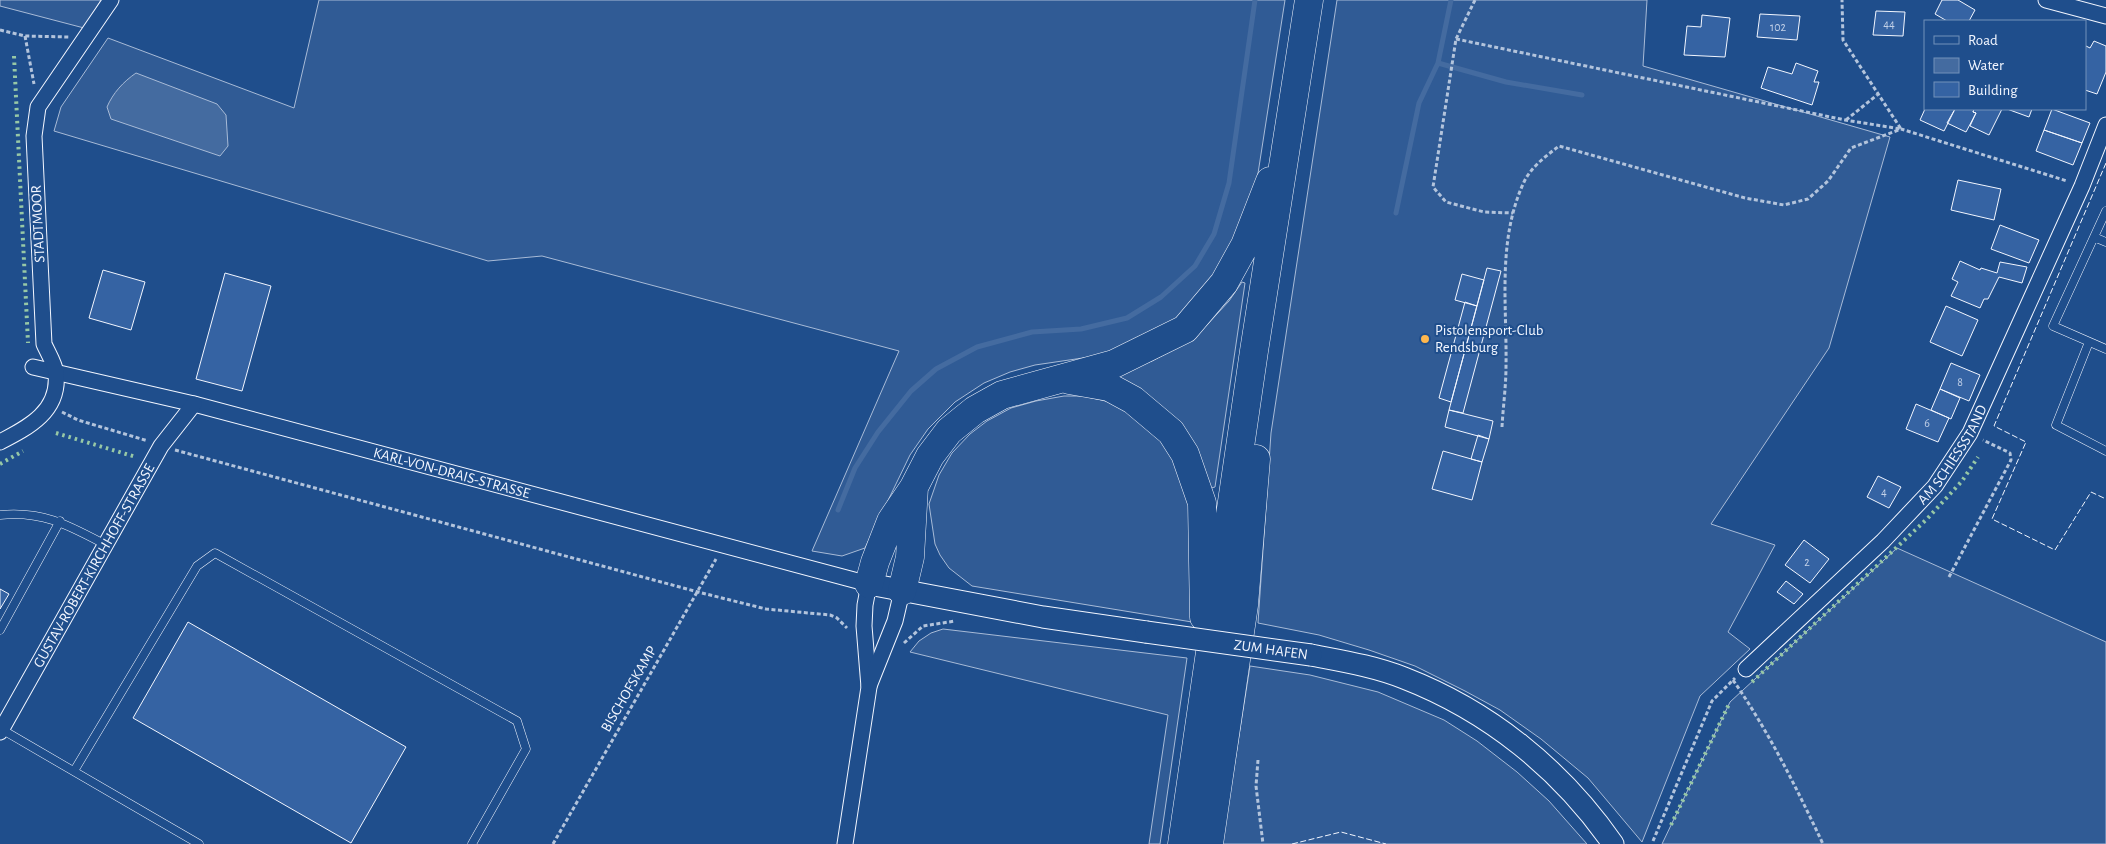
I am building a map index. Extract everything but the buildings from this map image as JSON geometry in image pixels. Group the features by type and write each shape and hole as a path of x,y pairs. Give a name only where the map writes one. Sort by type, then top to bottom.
{"highway":[{"path":"1182,844 1208,678 1253,362 1309,0"},
{"path":"869,584 882,540 891,522 914,487 930,456 948,431 975,410 1002,395 1114,364 1185,329 1224,283 1244,245 1289,131"},
{"path":"1209,844 1230,683 1244,605 1260,414 1253,362"},
{"path":"1065,379 1109,387 1133,400 1171,432 1185,454 1202,503 1201,567 1208,678"},
{"path":"902,591 910,557 914,487"}],"main road":[{"name":"ZUM HAFEN","path":"869,584 1043,617 1311,655 1359,664 1402,677 1438,692 1486,719 1527,749 1565,784 1613,844"}],"street":[{"name":"STADTMOOR","path":"50,407 54,397 56,372 44,344 34,136 38,107 112,0"},
{"path":"2046,0 2106,16"},
{"name":"AM SCHIESSSTAND","path":"1746,669 1890,534 1935,486 1970,433 2082,186 2106,125"},
{"name":"KARL-VON-DRAIS-STRASSE","path":"33,367 194,404 869,584"},
{"name":"GUSTAV-ROBERT-KIRCHHOFF-STRASSE","path":"1,731 161,446 194,404"},
{"path":"0,442 33,424 50,407"},
{"path":"869,584 864,626 869,687"},
{"path":"845,844 869,687 895,621 902,591"}],"lane":[{"path":"2106,210 2053,326 2106,350"},
{"path":"2094,237 2106,242"},
{"path":"2089,342 2056,425 2106,451"},
{"path":"0,515 18,514 60,521 106,545"},
{"path":"0,630 60,521"},
{"path":"74,771 197,566 215,554 517,721 526,750 472,844"},
{"path":"1,731 199,844"}],"path":[{"path":"1475,0 1456,39 1433,187 1446,202 1484,212 1514,213"},
{"path":"1842,0 1843,40 1901,129"},
{"path":"0,30 25,36 87,38"},
{"path":"25,36 38,107"},
{"path":"1456,39 1845,120 1901,129 2082,186"},
{"path":"1845,120 1878,95"},
{"path":"1502,427 1506,368 1506,266 1509,228 1525,180 1543,158 1559,146 1744,198 1784,205 1808,199 1828,181 1851,148 1901,129"},
{"path":"50,407 78,420 161,446 698,592 766,609 830,615 844,622 852,635"},
{"path":"1949,577 2012,460 2010,453 1970,433"},
{"name":"BISCHOFSKAMP","path":"553,844 723,546"},
{"path":"902,645 920,629"},
{"path":"1653,841 1712,700 1733,680 1754,711 1791,776 1823,844"},
{"path":"1258,760 1256,786 1263,844"}],"shaded area":[{"path":"0,0 101,0 84,28 0,6"},
{"path":"319,0 1285,0 1254,199 1234,251 1182,316 1110,354 1035,365 1010,372 984,383 955,402 928,429 910,455 865,548 842,556 812,551 899,351 542,256 488,261 54,131 61,107 108,38 294,108"},
{"path":"1337,0 1647,0 1643,66 1890,137 1829,348 1711,524 1775,545 1728,632 1750,649 1700,696 1642,842 1588,778 1541,739 1500,710 1415,666 1319,635 1258,623 1271,433"},
{"path":"1242,282 1245,283 1215,487 1211,488 1199,457 1105,377 1152,361 1178,347 1205,327 1229,301"},
{"path":"1064,396 1083,396 1110,402 1129,411 1166,443 1192,496 1192,622 972,586 949,568 940,555 935,544 929,504 939,475 952,453 970,434 987,421 1011,408"},
{"path":"1897,548 2106,642 2106,844 1662,844 1730,702"},
{"path":"943,629 1187,658 1160,844 1149,844 1168,715 910,652 919,641 931,633"},
{"path":"1250,666 1310,675 1378,692 1444,720 1477,741 1517,772 1549,801 1587,844 1222,844"}],"water":[{"path":"136,73 217,104 226,115 228,146 220,156 111,119 107,107 109,102 119,88"}],"waterway":[{"path":"838,510 855,468 878,432 911,391 936,369 977,347 1032,332 1081,329 1127,318 1161,297 1195,266 1214,234 1229,183 1255,0"},
{"path":"1451,0 1438,63 1506,82 1582,95"},
{"path":"1396,213 1419,103 1438,63"}],"hedge":[{"path":"14,56 28,343"},
{"path":"56,433 136,457"},
{"path":"0,464 23,451"},
{"path":"1752,682 1927,519 1962,481 1978,457"},
{"path":"1671,825 1730,702"}],"fence":[{"path":"2106,163 1994,426 2026,442 1992,519 2055,550 2091,492 2106,499"},
{"path":"1292,844 1341,832 1386,844"}],"place":[{"name":"Pistolensport-Club Rendsburg","path":"1425,339"}]}
